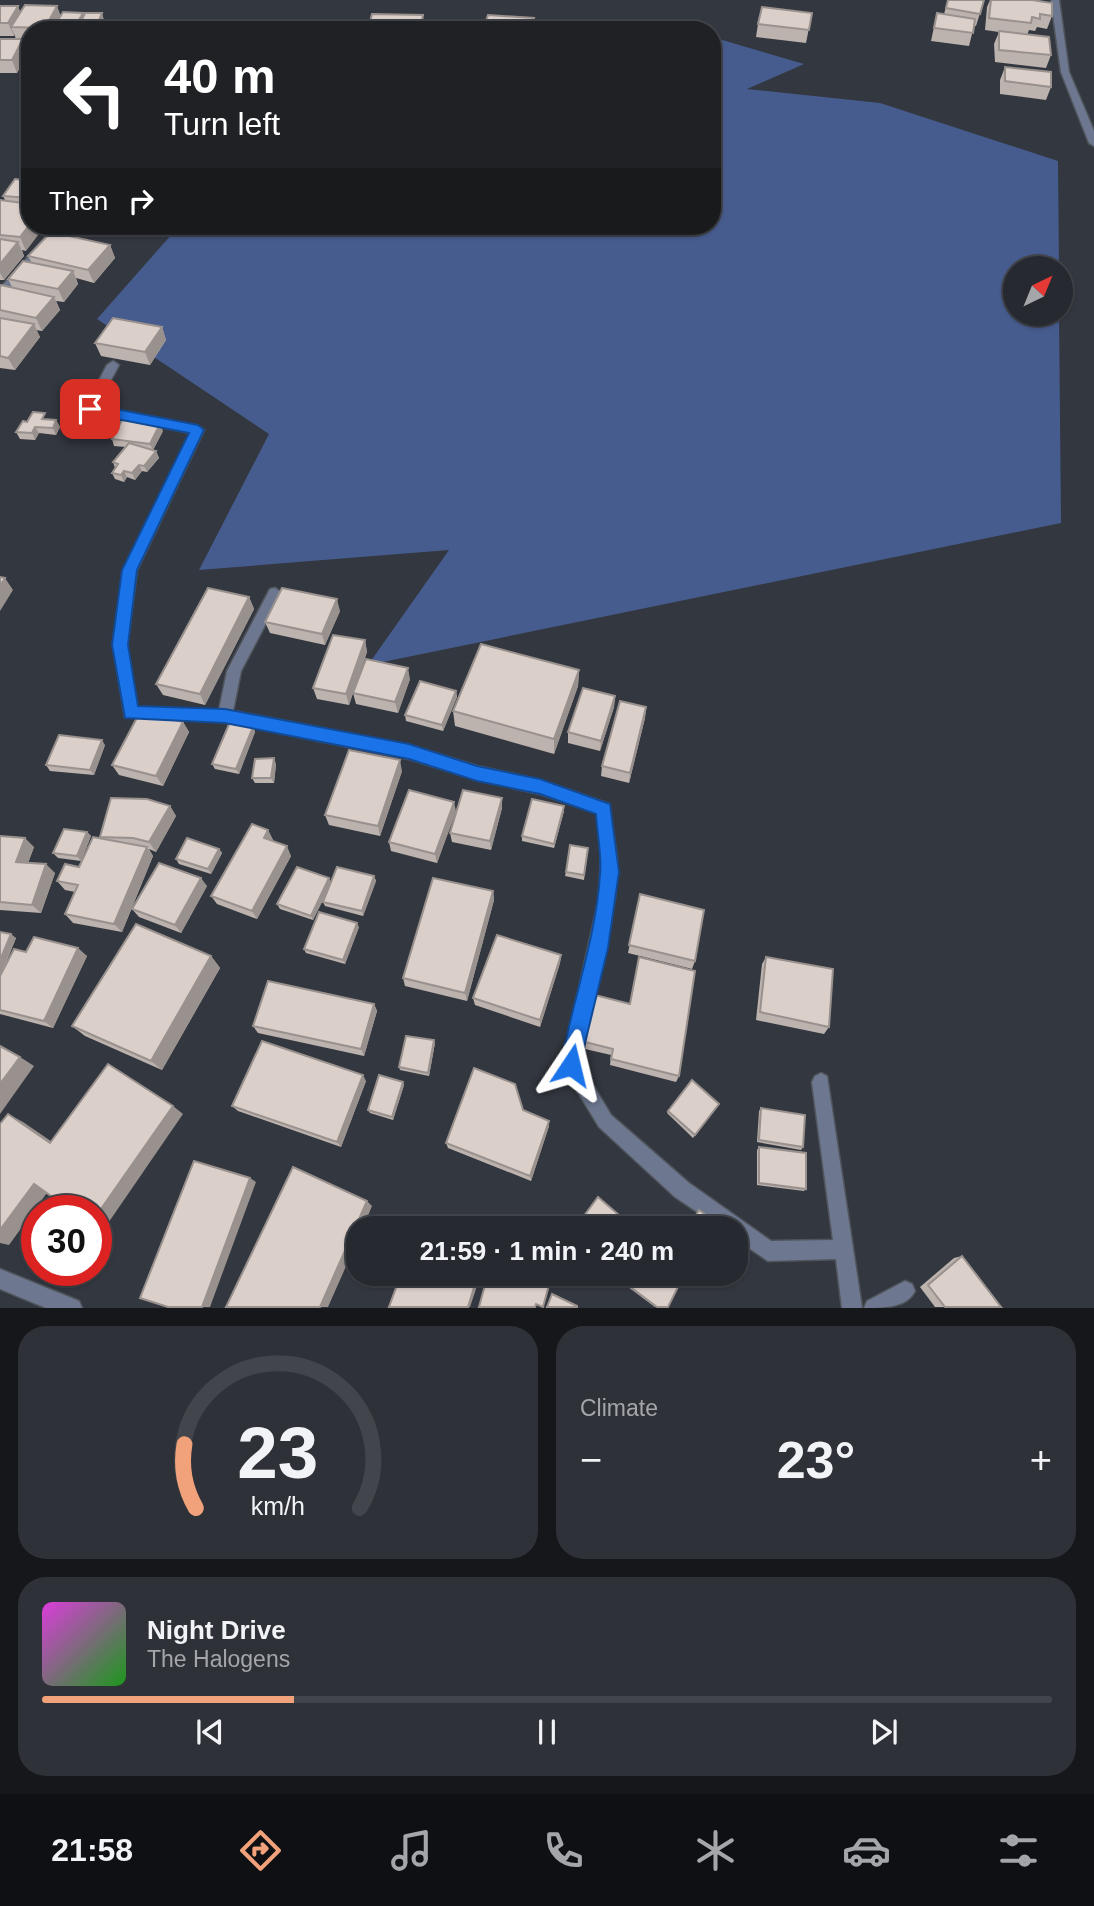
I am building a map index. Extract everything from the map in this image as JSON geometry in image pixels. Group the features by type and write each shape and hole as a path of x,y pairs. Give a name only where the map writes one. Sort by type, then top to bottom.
{"street":[{"path":"1055,0 1065,72 1094,143"},
{"path":"0,295 53,235"},
{"path":"113,365 90,409 198,430 130,570 120,645 130,713 225,716 409,752 477,773 540,787 604,810 610,872 598,948 579,1017 571,1065 605,1121 682,1190 718,1216"},
{"path":"225,716 234,671 275,593"},
{"path":"821,1082 852,1307"},
{"path":"748,1237 768,1251 844,1249"},
{"path":"0,1279 72,1307"},
{"path":"874,1307 905,1291"}],"shaded area":[{"path":"721,40 804,64 747,89 880,103 1058,161 1059,256 1003,256 1003,326 1059,326 1061,523 368,665 449,550 199,570 269,434 97,319 171,235 721,235"}],"building":[{"path":"948,0 984,0 980,14 946,8"},
{"path":"991,0 1052,3 1052,16 1040,14 1040,19 1032,17 1031,23 989,18"},
{"path":"25,5 57,6 49,21 21,21 21,27 11,27"},
{"path":"0,6 18,6 8,23 0,23"},
{"path":"762,7 812,13 809,30 758,24"},
{"path":"63,12 83,13 78,21 58,21"},
{"path":"85,13 102,13 99,21 81,21"},
{"path":"937,13 975,19 973,33 934,28"},
{"path":"372,14 423,15 422,21 370,21"},
{"path":"488,15 534,18 533,21 486,21"},
{"path":"999,31 1049,37 1051,55 999,50"},
{"path":"0,39 21,39 12,60 0,60"},
{"path":"1005,67 1051,72 1051,87 1005,81"},
{"path":"15,179 21,180 21,197 3,196"},
{"path":"0,200 21,203 22,235 20,237 0,235"},
{"path":"48,235 65,235 110,245 88,270 28,256"},
{"path":"0,239 18,242 0,264"},
{"path":"23,261 73,271 58,289 8,279"},
{"path":"1,285 54,297 36,318 0,310"},
{"path":"0,318 34,324 8,358 0,356"},
{"path":"113,318 162,327 145,352 95,343"},
{"path":"33,412 45,413 42,419 56,420 53,428 35,427 32,433 16,432 23,421 27,422"},
{"path":"122,420 160,424 150,444 112,439"},
{"path":"129,443 156,451 144,466 139,465 132,473 112,473 118,464 113,462"},
{"path":"208,588 249,597 200,694 156,684"},
{"path":"282,588 337,599 322,634 265,622"},
{"path":"333,635 365,640 346,694 313,688"},
{"path":"481,644 579,670 554,739 453,711"},
{"path":"366,659 408,668 395,702 353,693"},
{"path":"420,681 456,691 442,725 405,715"},
{"path":"583,688 615,696 601,741 568,732"},
{"path":"620,701 646,707 630,773 602,766"},
{"path":"140,712 183,722 156,776 112,765"},
{"path":"230,722 253,727 236,769 212,764"},
{"path":"59,735 102,740 90,770 46,765"},
{"path":"349,750 400,760 378,826 325,815"},
{"path":"274,758 271,778 252,778 255,759"},
{"path":"409,790 454,802 435,854 389,842"},
{"path":"463,790 502,798 490,841 450,833"},
{"path":"111,798 147,799 170,806 149,842 133,838 100,837"},
{"path":"532,799 564,806 554,844 522,836"},
{"path":"252,824 268,830 264,838 287,846 252,911 211,896"},
{"path":"64,829 87,832 77,856 53,853"},
{"path":"0,836 25,838 16,862 46,864 32,905 0,902"},
{"path":"93,837 147,847 114,924 65,914 78,885 57,881 65,864 79,867"},
{"path":"187,838 219,849 208,869 176,859"},
{"path":"570,845 588,848 584,875 566,872"},
{"path":"159,863 201,878 175,925 132,909"},
{"path":"297,867 329,878 311,916 277,904"},
{"path":"337,867 374,876 362,911 323,902"},
{"path":"433,878 493,891 465,993 403,978"},
{"path":"640,894 704,910 695,961 629,945"},
{"path":"319,912 357,923 343,960 304,949"},
{"path":"136,924 211,956 151,1061 72,1026"},
{"path":"0,932 11,934 0,960"},
{"path":"497,935 561,955 540,1020 473,998"},
{"path":"34,937 78,948 44,1021 0,1010 0,976 14,949 26,952"},
{"path":"639,957 695,971 679,1076 611,1059 613,1049 585,1042 595,995 630,1004"},
{"path":"766,957 833,969 829,1027 760,1012"},
{"path":"268,981 374,1004 361,1049 253,1026"},
{"path":"406,1036 434,1040 428,1073 399,1067"},
{"path":"262,1041 363,1075 337,1142 232,1106"},
{"path":"0,1046 20,1057 0,1084"},
{"path":"108,1064 173,1106 111,1195 49,1195 34,1184 26,1195 21,1195 21,1202 0,1230 0,1124 8,1114 50,1143"},
{"path":"474,1068 515,1084 523,1110 549,1121 530,1176 446,1143"},
{"path":"379,1075 403,1082 392,1117 368,1110"},
{"path":"692,1080 719,1104 695,1135 668,1111"},
{"path":"761,1108 805,1115 803,1147 759,1140"},
{"path":"759,1147 806,1153 806,1189 759,1183"},
{"path":"194,1161 250,1178 202,1307 168,1307 140,1298"},
{"path":"293,1167 367,1201 360,1216 346,1216 346,1248 320,1307 226,1307"},
{"path":"598,1197 620,1216 584,1216"},
{"path":"699,1210 707,1216 696,1216"},
{"path":"962,1256 1001,1307 945,1307 928,1285"},
{"path":"397,1286 474,1286 468,1307 389,1307"},
{"path":"485,1286 549,1286 543,1307 536,1304 535,1307 479,1307"},
{"path":"629,1286 678,1286 668,1307 657,1307"},
{"path":"552,1294 577,1306 577,1307 547,1307"}],"route":[{"path":"90,409 198,430 130,570 120,645 130,713 225,716 409,752 477,773 540,787 604,810 610,872 598,948 579,1017 571,1065"}]}
